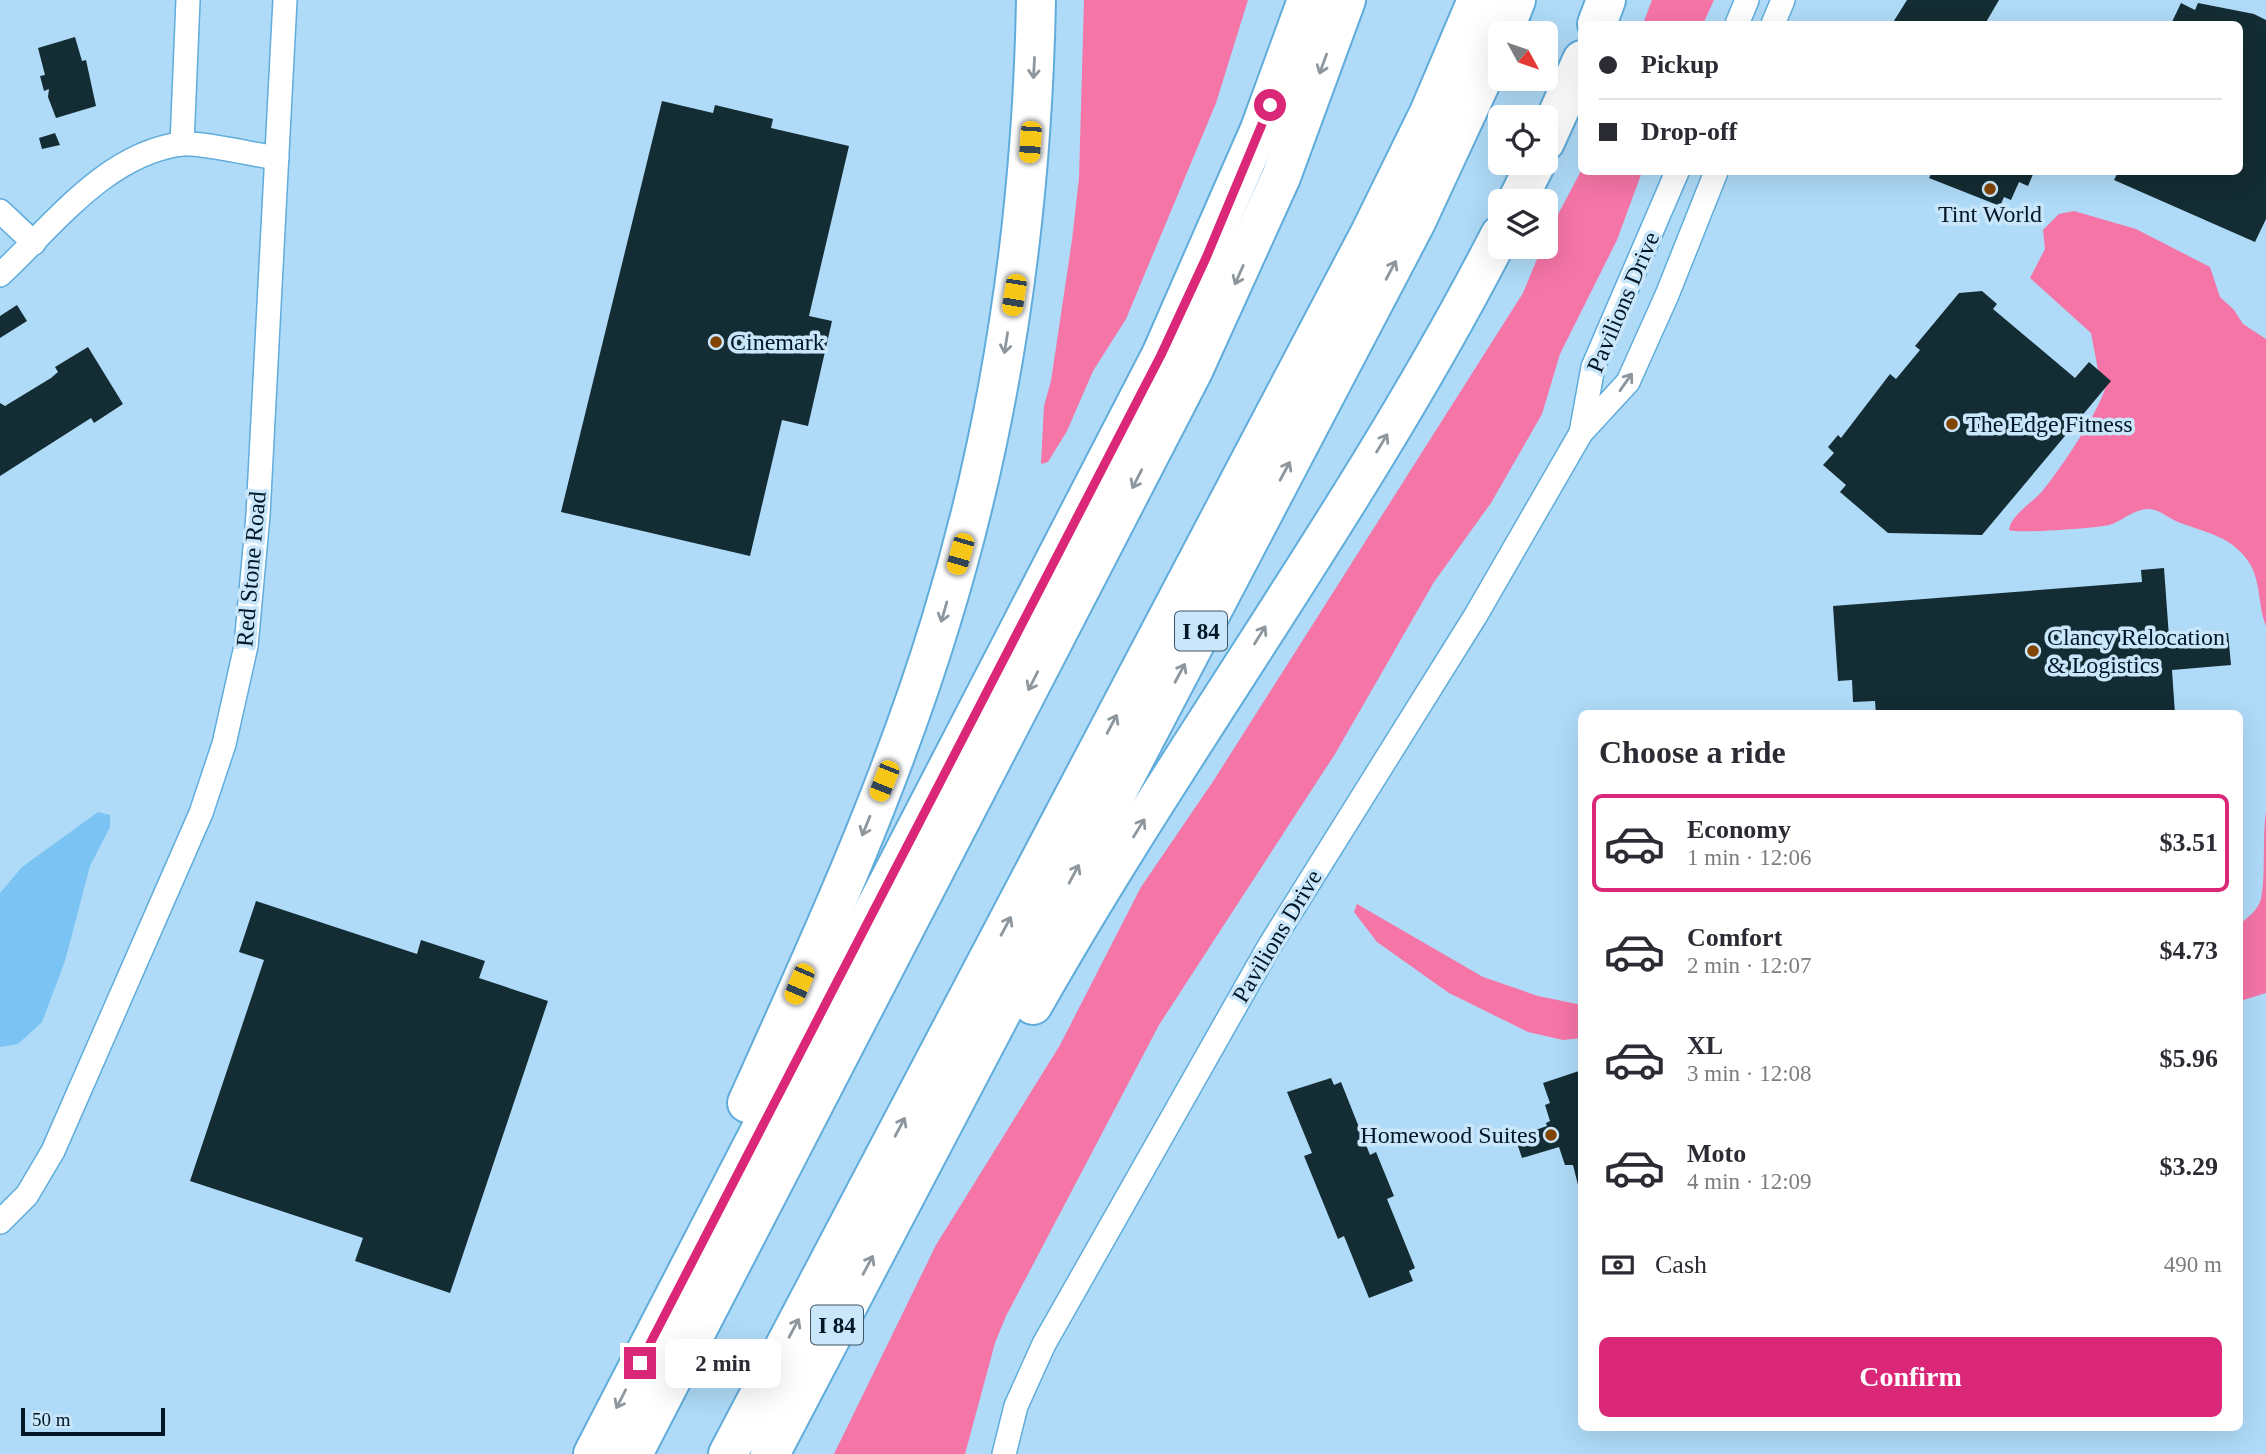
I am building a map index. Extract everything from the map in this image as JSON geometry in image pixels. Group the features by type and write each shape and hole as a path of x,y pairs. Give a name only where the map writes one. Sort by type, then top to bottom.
{"highway":[{"path":"664,1317 738,1123 884,781 945,607 988,442 1014,295 1028,166 1036,0"},
{"path":"593,1454 1183,310 1261,129 1307,0"},
{"path":"633,1454 1193,371 1281,177 1346,0"},
{"path":"729,1454 1370,231 1429,113 1478,0"},
{"path":"1508,21 1516,0"},
{"path":"1598,21 1606,0"},
{"name":"I 84","path":"770,1454 1416,222 1488,67"},
{"path":"1558,113 1578,69"},
{"path":"894,1216 965,1127 1089,909 1415,389 1488,257"}],"street":[{"path":"182,144 188,0"},
{"name":"Red Stone Road","path":"0,1222 20,1203 38,1179 201,813 224,744 246,646 258,515 285,0"},
{"path":"1738,21 1747,0"},
{"path":"1774,21 1783,0"},
{"path":"0,275 85,192 132,160 182,144 277,158"},
{"name":"Pavilions Drive","path":"1581,433 1592,367 1677,175"},
{"name":"Pavilions Drive","path":"1004,1454 1016,1406 1039,1352 1220,1031 1294,905 1483,605 1581,433 1628,382 1715,175"},
{"path":"0,211 34,243"},
{"name":"Pavilions Drive","path":"1660,214 1687,246"}],"shaded area":[{"path":"1084,0 1248,0 1216,103 1126,319 1093,371 1067,431 1048,462 1041,464 1044,406 1051,381 1079,178"},
{"path":"1652,0 1714,0 1704,21 1644,21"},
{"path":"1579,175 1641,175 1617,240 1560,354 1542,414 1491,503 1434,582 1335,754 1159,1025 1006,1316 995,1343 965,1454 834,1454 936,1245 1060,1045 1141,887 1214,780 1523,293 1537,259 1558,259 1558,214"},
{"path":"2074,211 2136,229 2210,267 2220,297 2234,310 2243,324 2266,339 2266,626 2254,571 2236,547 2156,510 2138,511 2102,526 2041,531 2009,530 2018,513 2040,494 2070,453 2097,408 2106,385 2098,370 2091,333 2030,278 2045,249 2043,230 2059,214"},
{"path":"2266,811 2266,993 2243,1000 2243,921 2253,913 2261,899"},
{"path":"1357,904 1483,977 1538,996 1578,1004 1578,1038 1563,1040 1528,1032 1449,993 1377,942 1354,912"}],"water":[{"path":"98,812 110,815 110,827 90,866 65,961 42,1022 18,1044 0,1047 0,893 22,867"}],"building":[{"path":"1907,0 1999,0 1987,21 1894,21"},
{"path":"2181,3 2195,10 2198,3 2254,14 2266,20 2266,219 2255,242 2114,180 2116,175 2243,175 2243,21 2172,21"},
{"path":"75,37 82,61 86,60 96,106 56,118 48,97 49,89 44,91 40,76 45,75 38,48"},
{"name":"Cinemark","path":"662,101 713,113 715,105 773,119 771,128 849,146 809,316 832,321 808,426 782,420 750,556 561,512"},
{"path":"55,133 60,145 42,149 39,138"},
{"name":"Tint World","path":"1930,175 2033,175 2028,186 2019,182 2011,200 2004,197 2000,206 1929,178"},
{"path":"1982,291 1997,304 1993,309 2075,378 2089,362 2111,381 1982,535 1888,533 1840,492 1846,485 1823,465 1834,453 1828,447 1838,435 1841,438 1890,374 1896,379 1920,350 1915,346 1959,293"},
{"path":"17,305 27,321 0,338 0,316"},
{"path":"88,347 123,404 94,423 91,418 0,476 0,403 5,406 51,378 58,372 55,367"},
{"name":"Clancy Relocation & Logistics","path":"2164,568 2169,637 2228,633 2231,665 2172,670 2175,710 1876,710 1875,701 1853,702 1852,680 1838,681 1833,606 2142,582 2141,570"},
{"path":"256,901 417,954 421,940 485,961 479,978 548,1001 450,1293 355,1261 363,1238 190,1181 264,960 239,952"},
{"name":"Homewood Suites","path":"1578,1071 1578,1185 1573,1165 1565,1165 1559,1147 1522,1158 1515,1137 1547,1126 1546,1123 1550,1121 1545,1105 1550,1103 1543,1083"},
{"path":"1331,1078 1334,1085 1341,1082 1370,1155 1376,1152 1394,1196 1387,1199 1415,1268 1409,1271 1413,1281 1369,1298 1344,1236 1338,1239 1304,1156 1312,1153 1287,1092"}],"place":[{"name":"Tint World","path":"1990,189"},
{"name":"Cinemark","path":"716,342"},
{"name":"The Edge Fitness","path":"1952,424"},
{"name":"Clancy Relocation & Logistics","path":"2033,651"},
{"name":"Homewood Suites","path":"1551,1135"}],"route":[{"path":"640,1363 1161,355 1206,258 1270,105"}]}
